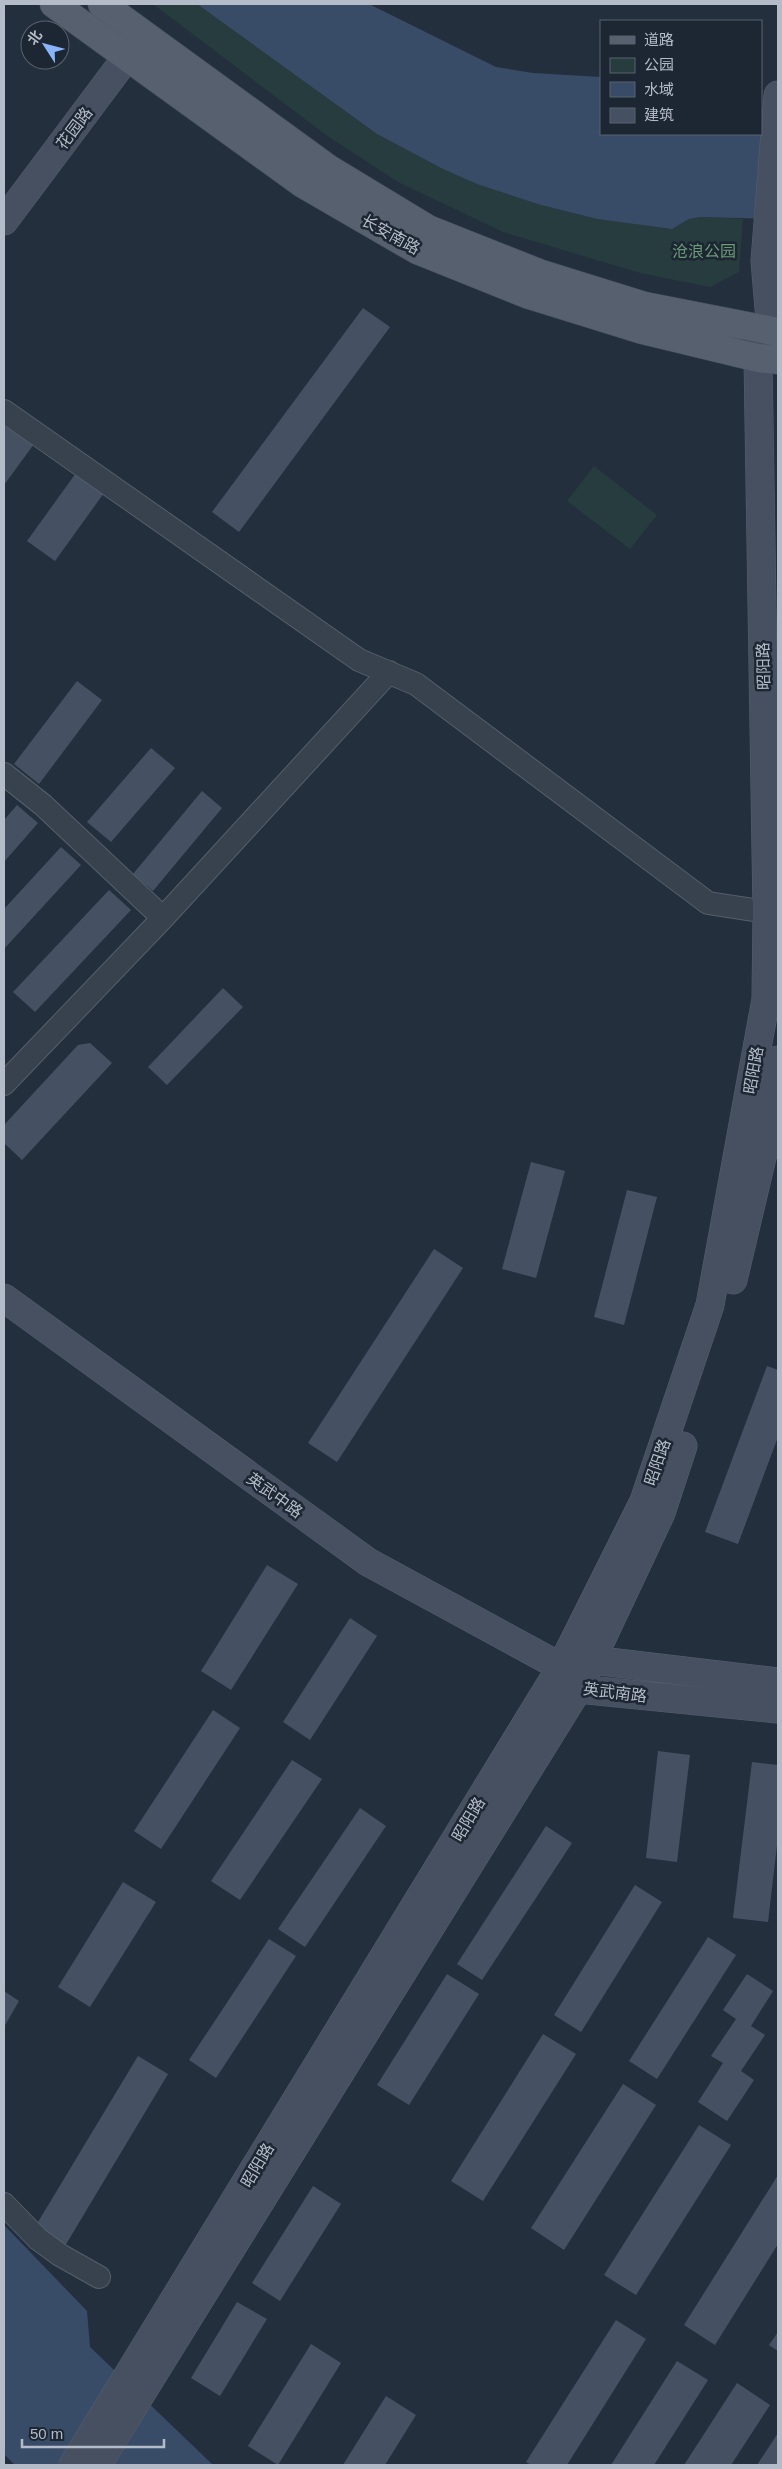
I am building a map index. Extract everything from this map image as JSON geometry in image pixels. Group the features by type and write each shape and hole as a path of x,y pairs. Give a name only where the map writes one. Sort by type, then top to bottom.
{"main road":[{"name":"长安南路","path":"54,4 304,184 418,250 529,295 642,330 773,345"},
{"name":"长安南路","path":"102,4 329,169 428,229 539,273 773,345"},
{"name":"花园路","path":"4,221 143,35"},
{"name":"昭阳路","path":"97,2465 164,2339 560,1668 644,1502 710,1305 766,998 773,345 765,261 778,95"},
{"name":"昭阳路","path":"73,2465 164,2339 578,1689 661,1513 725,1313 765,1145 778,1060"},
{"name":"英武中路","path":"4,1298 368,1562 560,1668"},
{"name":"英武南路","path":"778,1682 592,1660 560,1668 578,1689 778,1709"}],"street":[{"path":"4,411 359,660 416,684 708,903 767,912"},
{"path":"4,1084 162,918 389,672"},
{"path":"4,774 43,804 162,918"},
{"path":"4,2204 38,2239 60,2255 99,2277"}],"green space":[{"name":"沧浪公园","path":"153,4 197,4 377,134 441,168 541,205 597,219 672,229 689,219 700,217 743,219 739,272 710,287 640,273 503,232 398,182 326,135"},
{"path":"594,466 657,515 630,549 567,501"}],"water":[{"path":"197,4 369,4 496,67 533,73 600,77 600,135 762,135 762,120 778,121 778,219 700,217 689,219 672,229 597,219 541,205 477,184 441,168 377,134"},
{"path":"4,2225 87,2311 90,2347 213,2465 15,2465 4,2454"}],"building":[{"path":"363,308 390,327 239,532 212,512"},
{"path":"7,424 34,444 4,485 4,429"},
{"path":"76,473 104,493 55,561 27,541"},
{"path":"77,681 102,700 39,784 14,764"},
{"path":"151,748 175,768 111,842 87,822"},
{"path":"202,791 222,808 153,891 133,874"},
{"path":"17,805 38,823 4,862 4,820"},
{"path":"61,847 81,865 4,949 4,909"},
{"path":"109,890 131,910 35,1012 13,992"},
{"path":"223,988 243,1007 167,1085 148,1067"},
{"path":"90,1043 112,1063 22,1160 4,1143 4,1125 78,1045"},
{"path":"531,1162 565,1171 536,1278 502,1269"},
{"path":"627,1190 657,1197 624,1325 594,1317"},
{"path":"434,1249 463,1268 337,1462 308,1443"},
{"path":"767,1366 778,1370 778,1437 738,1544 705,1532"},
{"path":"267,1565 298,1584 231,1690 201,1671"},
{"path":"350,1618 377,1636 310,1740 283,1722"},
{"path":"213,1710 240,1728 161,1849 134,1831"},
{"path":"658,1751 690,1755 677,1862 646,1858"},
{"path":"292,1760 322,1779 240,1900 211,1881"},
{"path":"752,1762 778,1765 778,1837 768,1922 733,1918"},
{"path":"360,1808 386,1826 305,1947 278,1929"},
{"path":"546,1826 572,1843 482,1980 457,1964"},
{"path":"123,1882 156,1902 90,2007 58,1987"},
{"path":"635,1885 662,1902 581,2032 554,2015"},
{"path":"708,1937 736,1955 657,2079 629,2061"},
{"path":"269,1939 296,1956 216,2078 189,2060"},
{"path":"447,1974 479,1994 409,2105 377,2085"},
{"path":"747,1974 773,1991 751,2026 765,2035 741,2071 754,2080 727,2121 698,2102 723,2063 711,2056 736,2019 723,2010"},
{"path":"4,1991 19,2001 4,2027"},
{"path":"543,2034 576,2054 483,2201 451,2181"},
{"path":"138,2056 168,2074 65,2246 35,2227"},
{"path":"623,2084 656,2105 564,2250 531,2228"},
{"path":"699,2125 731,2145 636,2295 604,2275"},
{"path":"778,2175 778,2244 715,2345 684,2325"},
{"path":"313,2186 341,2204 280,2301 252,2283"},
{"path":"237,2302 267,2319 220,2396 191,2378"},
{"path":"616,2320 646,2339 567,2465 531,2465 526,2462"},
{"path":"778,2332 778,2351 769,2345"},
{"path":"311,2344 341,2363 278,2465 248,2446"},
{"path":"677,2361 708,2380 654,2465 611,2465"},
{"path":"737,2383 770,2405 731,2465 684,2465"},
{"path":"386,2396 416,2415 385,2465 343,2465"},
{"path":"778,2433 778,2465 757,2465"}]}
